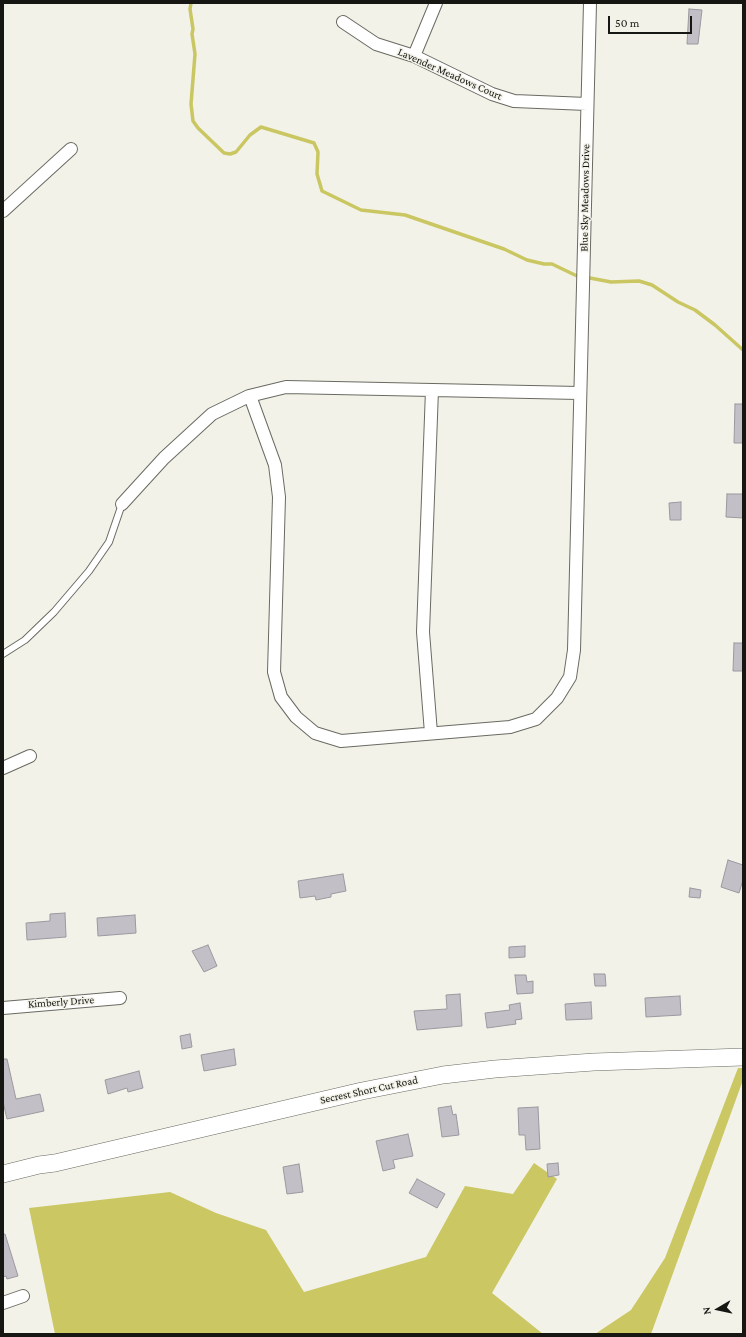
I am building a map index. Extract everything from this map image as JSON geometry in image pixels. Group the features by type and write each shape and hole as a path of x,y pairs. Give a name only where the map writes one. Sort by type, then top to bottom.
{"main road":[{"name":"Secrest Short Cut Road","path":"3,1174 362,1091 444,1075 495,1069 594,1062 743,1056"}],"street":[{"path":"414,56 436,3"},
{"name":"Blue Sky Meadows Drive","path":"250,396 275,465 279,497 274,672 281,697 296,717 315,733 341,741 510,728 536,719 558,698 570,677 574,650 579,393 590,3"},
{"name":"Lavender Meadows Court","path":"343,22 376,44 414,56 492,94 514,101 587,104"},
{"path":"3,211 71,149"},
{"path":"122,504 164,458 212,414 250,396 286,387 579,393"},
{"path":"431,733 423,632 432,390"},
{"path":"3,768 30,756"},
{"name":"Kimberly Drive","path":"3,1008 120,998"},
{"path":"3,1303 23,1296"}],"lane":[{"path":"3,654 25,640 54,612 89,571 108,542 122,504"}],"shaded area":[{"path":"738,1068 743,1068 743,1080 651,1334 595,1334 631,1310 665,1258"},
{"path":"534,1163 557,1179 492,1293 543,1334 55,1334 29,1208 170,1192 216,1213 266,1230 304,1292 426,1257 465,1186 513,1194"}],"building":[{"path":"689,9 702,10 698,44 687,44"},
{"path":"735,404 743,404 743,443 734,443"},
{"path":"727,494 743,494 743,518 726,517"},
{"path":"681,502 681,520 670,520 669,503"},
{"path":"734,643 743,643 743,671 733,671"},
{"path":"728,860 743,865 743,880 739,893 721,887"},
{"path":"343,874 346,891 331,894 331,897 316,900 315,896 300,898 298,881"},
{"path":"690,888 701,890 700,898 689,897"},
{"path":"65,913 66,937 27,940 26,923 50,921 50,914"},
{"path":"135,915 136,933 98,936 97,918"},
{"path":"208,945 217,966 204,972 192,951"},
{"path":"525,946 525,957 509,958 509,947"},
{"path":"594,974 605,974 606,986 595,986"},
{"path":"515,975 526,975 527,982 533,981 533,993 517,994"},
{"path":"460,994 462,1026 417,1030 414,1011 447,1009 446,995"},
{"path":"680,996 681,1015 646,1017 645,998"},
{"path":"591,1002 592,1019 566,1020 565,1004"},
{"path":"520,1003 522,1019 515,1020 516,1024 487,1028 485,1013 510,1010 509,1005"},
{"path":"190,1034 192,1047 182,1049 180,1036"},
{"path":"234,1049 236,1065 204,1071 201,1055"},
{"path":"3,1059 7,1059 16,1099 40,1094 44,1111 7,1119 3,1102"},
{"path":"139,1071 143,1088 128,1092 127,1088 108,1094 105,1080"},
{"path":"451,1106 453,1115 456,1114 459,1135 442,1137 438,1108"},
{"path":"538,1107 540,1149 526,1150 525,1135 519,1135 518,1108"},
{"path":"408,1134 413,1156 393,1160 395,1168 383,1171 376,1141"},
{"path":"558,1163 559,1175 548,1177 547,1164"},
{"path":"299,1164 303,1192 287,1194 283,1167"},
{"path":"417,1179 445,1194 437,1208 409,1193"},
{"path":"3,1234 5,1234 18,1276 7,1279 6,1276 3,1277"}],"waterway":[{"path":"191,3 190,9 195,54 191,104 193,121 198,128 224,153 230,154 236,152 250,135 261,127 314,143 318,152 317,174 322,191 361,210 405,215 504,249 527,260 544,264 552,264 577,276"},
{"path":"590,278 611,282 639,281 652,285 678,302 695,310 715,325 743,350"}]}
